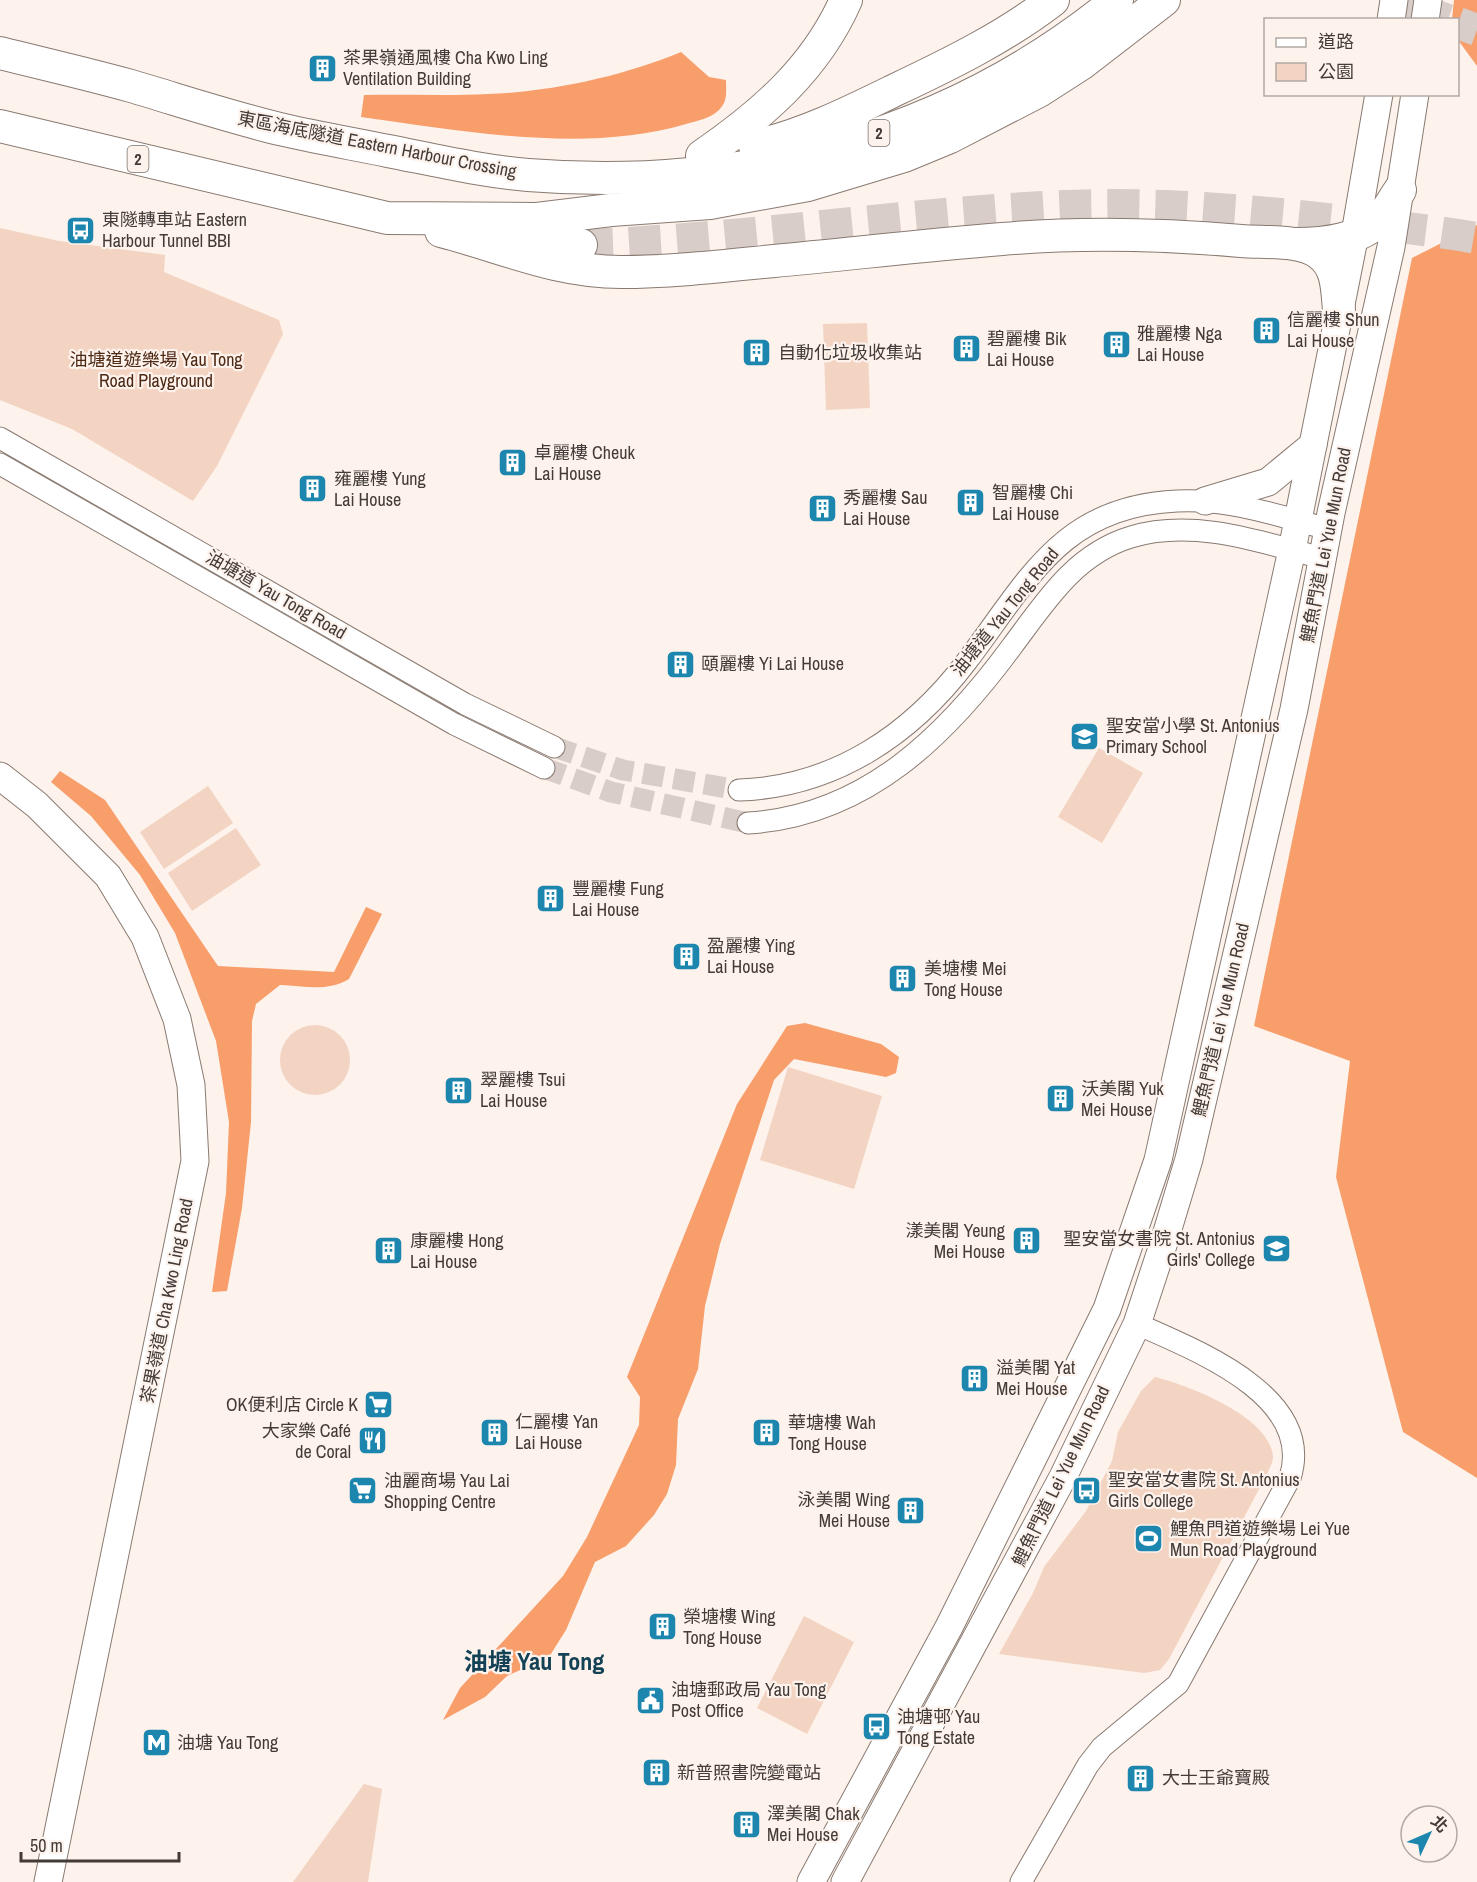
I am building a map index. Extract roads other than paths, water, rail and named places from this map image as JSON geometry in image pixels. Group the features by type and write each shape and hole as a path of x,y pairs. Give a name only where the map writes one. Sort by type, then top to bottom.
{"highway":[{"path":"702,156 735,134 793,83 823,44 846,0"},
{"path":"474,167 627,168 737,151 801,133 960,58 1005,34 1053,0"},
{"name":"東區海底隧道 Eastern Harbour Crossing","path":"0,52 284,130 525,175 620,180 706,174 801,156 893,128 982,88 1064,39 1117,0"},
{"name":"2","path":"0,126 387,218 537,219 611,210 710,203 808,185 904,156 995,115 1081,64 1164,0"},
{"path":"0,142 31,133"},
{"path":"387,218 475,240 543,264 582,271 621,272 695,269 992,240 1094,234 1172,235 1286,244 1326,243 1356,234 1380,220 1400,190"},
{"path":"475,240 581,245"},
{"path":"1286,244 1319,252 1332,265 1339,310"}],"main road":[{"path":"1391,18 1394,0"},
{"path":"1425,18 1428,0"},
{"name":"鯉魚門道 Lei Yue Mun Road","path":"811,1882 949,1627 1107,1309 1158,1160 1292,550 1356,234 1379,96"},
{"name":"鯉魚門道 Lei Yue Mun Road","path":"845,1882 1009,1581 1063,1477 1137,1324 1189,1159 1294,709 1328,529 1391,247 1416,96"},
{"path":"1205,501 1268,482 1313,445"},
{"name":"茶果嶺道 Cha Kwo Ling Road","path":"0,776 37,805 108,876 145,937 177,1019 191,1085 195,1161 48,1882"},
{"path":"1107,1309 1137,1324"}],"street":[{"name":"油塘道 Yau Tong Road","path":"0,438 465,704 554,747"},
{"name":"油塘道 Yau Tong Road","path":"0,464 454,724 544,768"},
{"name":"油塘道 Yau Tong Road","path":"739,790 763,789 810,780 855,761 879,746 931,703 959,670 1044,558 1063,540 1085,526 1127,508 1177,501 1205,501 1254,509 1328,529"},
{"name":"油塘道 Yau Tong Road","path":"748,823 772,821 822,809 859,793 897,769 949,723 998,666 1066,575 1098,551 1131,537 1170,531 1224,534 1322,558"},
{"path":"1021,1882 1089,1765 1102,1747 1178,1684 1285,1488 1294,1465 1290,1432 1286,1422 1259,1390 1182,1344 1137,1324"}],"tunnel":[{"path":"1390,0 1442,18"},
{"path":"1459,23 1477,30"},
{"path":"581,245 697,238 985,211 1080,205 1190,207 1264,212 1477,238"},
{"path":"554,747 623,770 739,790"},
{"path":"544,768 611,792 748,823"}],"place":[{"name":"茶果嶺通風樓 Cha Kwo Ling Ventilation Building","path":"322,68"},
{"name":"東隧轉車站 Eastern Harbour Tunnel BBI","path":"81,230"},
{"name":"信麗樓 Shun Lai House","path":"1266,330"},
{"name":"雅麗樓 Nga Lai House","path":"1116,344"},
{"name":"碧麗樓 Bik Lai House","path":"966,349"},
{"name":"自動化垃圾收集站","path":"757,353"},
{"name":"卓麗樓 Cheuk Lai House","path":"513,463"},
{"name":"雍麗樓 Yung Lai House","path":"313,489"},
{"name":"智麗樓 Chi Lai House","path":"971,503"},
{"name":"秀麗樓 Sau Lai House","path":"822,508"},
{"name":"頤麗樓 Yi Lai House","path":"680,664"},
{"name":"聖安當小學 St. Antonius Primary School","path":"1085,736"},
{"name":"豐麗樓 Fung Lai House","path":"551,899"},
{"name":"盈麗樓 Ying Lai House","path":"686,956"},
{"name":"美塘樓 Mei Tong House","path":"903,979"},
{"name":"翠麗樓 Tsui Lai House","path":"459,1090"},
{"name":"沃美閣 Yuk Mei House","path":"1060,1099"},
{"name":"漾美閣 Yeung Mei House","path":"1026,1241"},
{"name":"聖安當女書院 St. Antonius Girls' College","path":"1276,1249"},
{"name":"康麗樓 Hong Lai House","path":"389,1251"},
{"name":"溢美閣 Yat Mei House","path":"975,1378"},
{"name":"OK便利店 Circle K","path":"379,1405"},
{"name":"仁麗樓 Yan Lai House","path":"494,1432"},
{"name":"華塘樓 Wah Tong House","path":"767,1433"},
{"name":"大家樂 Café de Coral","path":"372,1441"},
{"name":"聖安當女書院 St. Antonius Girls College","path":"1087,1490"},
{"name":"油麗商場 Yau Lai Shopping Centre","path":"363,1491"},
{"name":"泳美閣 Wing Mei House","path":"911,1510"},
{"name":"鯉魚門道遊樂場 Lei Yue Mun Road Playground","path":"1149,1539"},
{"name":"榮塘樓 Wing Tong House","path":"662,1627"},
{"name":"油塘郵政局 Yau Tong Post Office","path":"650,1700"},
{"name":"油塘邨 Yau Tong Estate","path":"876,1727"},
{"name":"油塘 Yau Tong","path":"156,1743"},
{"name":"新普照書院變電站","path":"656,1773"},
{"name":"大士王爺寶殿","path":"1141,1778"},
{"name":"澤美閣 Chak Mei House","path":"746,1824"}],"district":[{"name":"油塘 Yau Tong","path":"534,1662"}],"park label":[{"name":"油塘道遊樂場 Yau Tong Road Playground","path":"156,370"}]}
